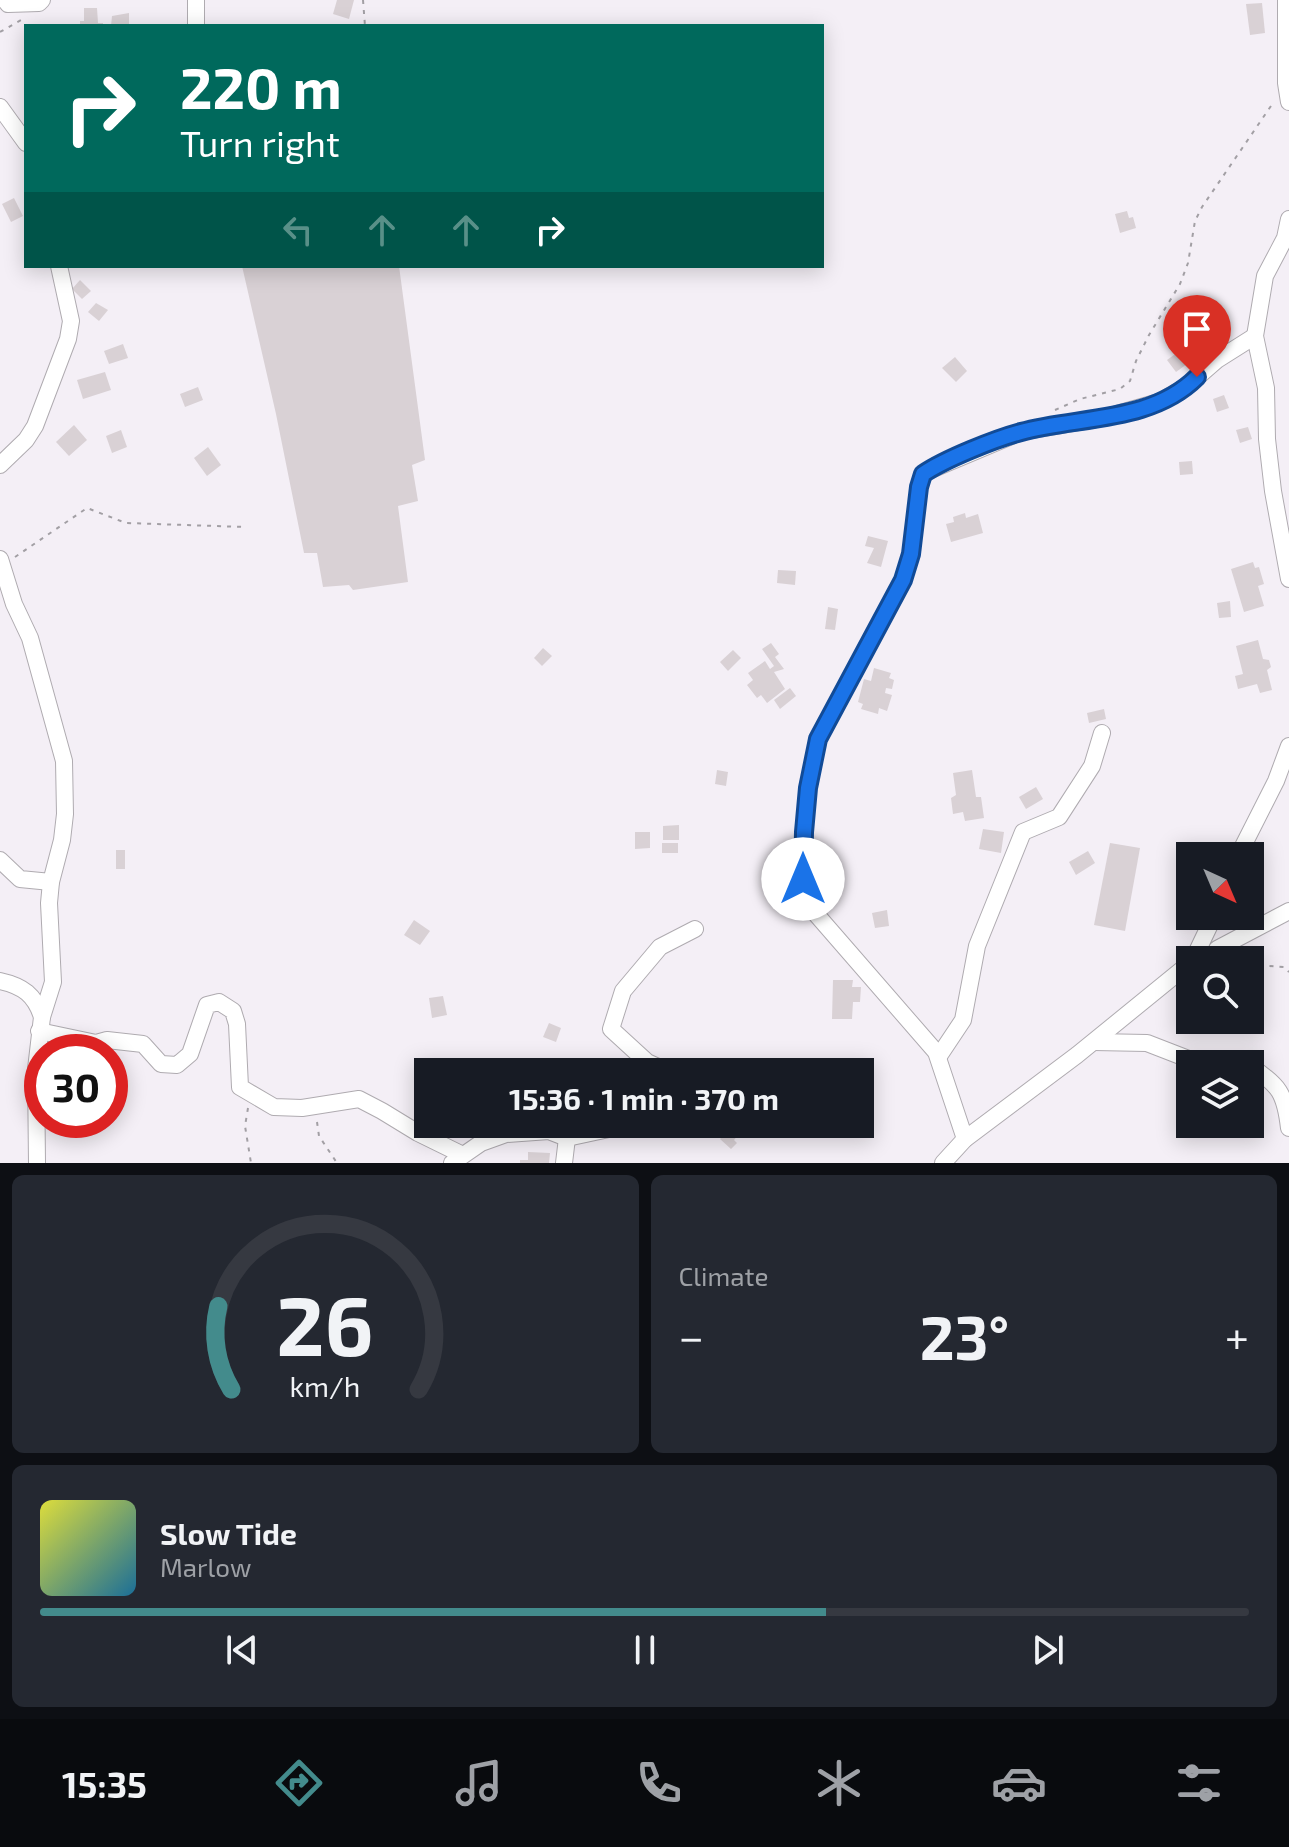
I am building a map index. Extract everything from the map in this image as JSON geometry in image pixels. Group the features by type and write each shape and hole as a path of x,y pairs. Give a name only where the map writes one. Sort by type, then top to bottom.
{"street":[{"path":"5,0 8,4 39,3 42,0"},
{"path":"196,0 196,24"},
{"path":"1286,0 1286,83 1289,102"},
{"path":"0,107 24,140"},
{"path":"1289,219 1285,238 1265,276 1255,336 1266,388 1272,478 1289,579"},
{"path":"0,465 26,440 35,426 68,339 71,321 59,268"},
{"path":"965,1139 939,1056 816,914 809,901 803,879 804,832 808,788 818,739 903,580 911,554 921,478 936,467 1021,432 1087,421 1159,402 1187,386 1217,360 1255,336"},
{"path":"1,562 14,604 30,638 64,761 65,814 49,903 53,982 40,1024 36,1069 37,1163"},
{"path":"939,1056 963,1020 977,946 1023,832 1059,817 1092,766 1102,733"},
{"path":"1245,842 1276,781 1289,746"},
{"path":"0,860 20,879 51,882"},
{"path":"1223,946 1289,911"},
{"path":"643,1058 611,1029 623,991 660,947 695,929"},
{"path":"943,1163 965,1139 1094,1042 1176,974"},
{"path":"0,981 30,994 37,1002 40,1024"},
{"path":"40,1024 96,1043 107,1040 143,1044 161,1064 177,1065 190,1054 207,1005 219,1002 233,1011 237,1024 240,1087 274,1107 302,1108 359,1099 457,1159 495,1138"},
{"path":"1094,1042 1147,1043 1176,1054"},
{"path":"1264,1075 1275,1082 1286,1107 1289,1128"},
{"path":"564,1163 567,1138"}],"path":[{"path":"363,0 365,24"},
{"path":"1048,413 1080,399 1120,389 1130,381 1149,335 1180,284 1188,263 1195,221 1202,207 1286,83"},
{"path":"1,562 30,549 87,508 126,523 245,527"},
{"path":"1264,966 1284,967 1289,972"},
{"path":"251,1163 245,1126 254,1096"},
{"path":"317,1104 319,1136 337,1163"}],"building":[{"path":"337,0 354,0 349,19 333,14"},
{"path":"1262,3 1265,33 1250,35 1246,4"},
{"path":"84,8 97,8 98,23 103,24 80,24 84,21"},
{"path":"129,13 129,24 111,24 112,16"},
{"path":"14,198 23,216 11,222 2,204"},
{"path":"1127,211 1129,218 1133,217 1136,228 1120,233 1115,214"},
{"path":"242,268 399,268 425,460 412,465 418,501 398,506 408,582 353,590 349,585 323,587 317,553 304,553"},
{"path":"80,280 91,291 82,299 72,289"},
{"path":"96,303 108,310 99,321 88,312"},
{"path":"123,344 128,358 109,364 104,351"},
{"path":"1178,352 1187,364 1176,372 1167,360"},
{"path":"955,357 967,371 956,382 942,368"},
{"path":"105,372 111,390 83,399 77,380"},
{"path":"198,387 203,400 185,407 180,394"},
{"path":"1224,395 1229,408 1217,412 1213,399"},
{"path":"74,425 87,440 69,456 56,442"},
{"path":"1248,427 1252,439 1240,443 1236,430"},
{"path":"121,430 127,447 112,453 106,436"},
{"path":"208,447 221,465 207,476 194,458"},
{"path":"1192,461 1193,474 1180,475 1179,462"},
{"path":"965,513 966,518 978,514 983,533 951,542 946,524 954,522 953,517"},
{"path":"868,536 888,541 881,567 867,563 874,548 865,546"},
{"path":"1253,562 1255,568 1259,567 1264,584 1258,586 1264,606 1244,612 1231,569"},
{"path":"778,570 796,571 795,585 777,583"},
{"path":"1230,601 1231,617 1219,618 1217,603"},
{"path":"828,607 838,609 835,630 825,629"},
{"path":"1258,640 1263,659 1269,660 1271,667 1267,670 1272,690 1260,693 1257,684 1238,689 1235,676 1243,674 1236,646"},
{"path":"771,643 779,654 775,657 784,669 774,672 785,689 767,703 761,695 757,698 747,685 753,680 748,673 765,661 770,669 774,666 762,649"},
{"path":"543,648 552,656 542,666 534,658"},
{"path":"733,650 741,658 728,671 720,662"},
{"path":"874,668 891,673 889,678 894,680 892,689 886,688 885,693 892,695 887,711 879,708 878,714 861,709 863,704 858,702 864,679 871,681"},
{"path":"790,688 796,696 780,709 774,700"},
{"path":"1104,709 1106,719 1089,723 1087,713"},
{"path":"717,770 728,772 726,786 715,784"},
{"path":"972,770 976,797 981,797 984,818 965,821 963,812 953,814 951,798 956,795 953,773"},
{"path":"1036,787 1043,799 1026,809 1019,797"},
{"path":"679,825 679,840 663,840 663,826"},
{"path":"983,829 1004,832 1001,853 979,849"},
{"path":"635,832 650,832 650,848 635,849"},
{"path":"662,843 678,843 678,853 662,853"},
{"path":"1110,843 1140,848 1125,931 1094,925"},
{"path":"116,850 125,850 125,869 116,869"},
{"path":"1088,851 1095,863 1076,875 1069,862"},
{"path":"887,910 889,926 875,928 872,913"},
{"path":"414,920 430,931 420,945 404,935"},
{"path":"833,980 853,980 852,987 861,987 860,1002 853,1002 852,1019 832,1019"},
{"path":"443,996 447,1015 432,1018 429,998"},
{"path":"549,1023 561,1028 556,1042 543,1037"},
{"path":"736,1138 737,1143 731,1149 720,1139"},
{"path":"528,1152 550,1153 549,1163 520,1163 520,1160 528,1160"}],"route":[{"path":"803,879 808,788 818,739 903,580 911,554 923,474 1021,432 1087,421 1159,402 1197,377"}]}
